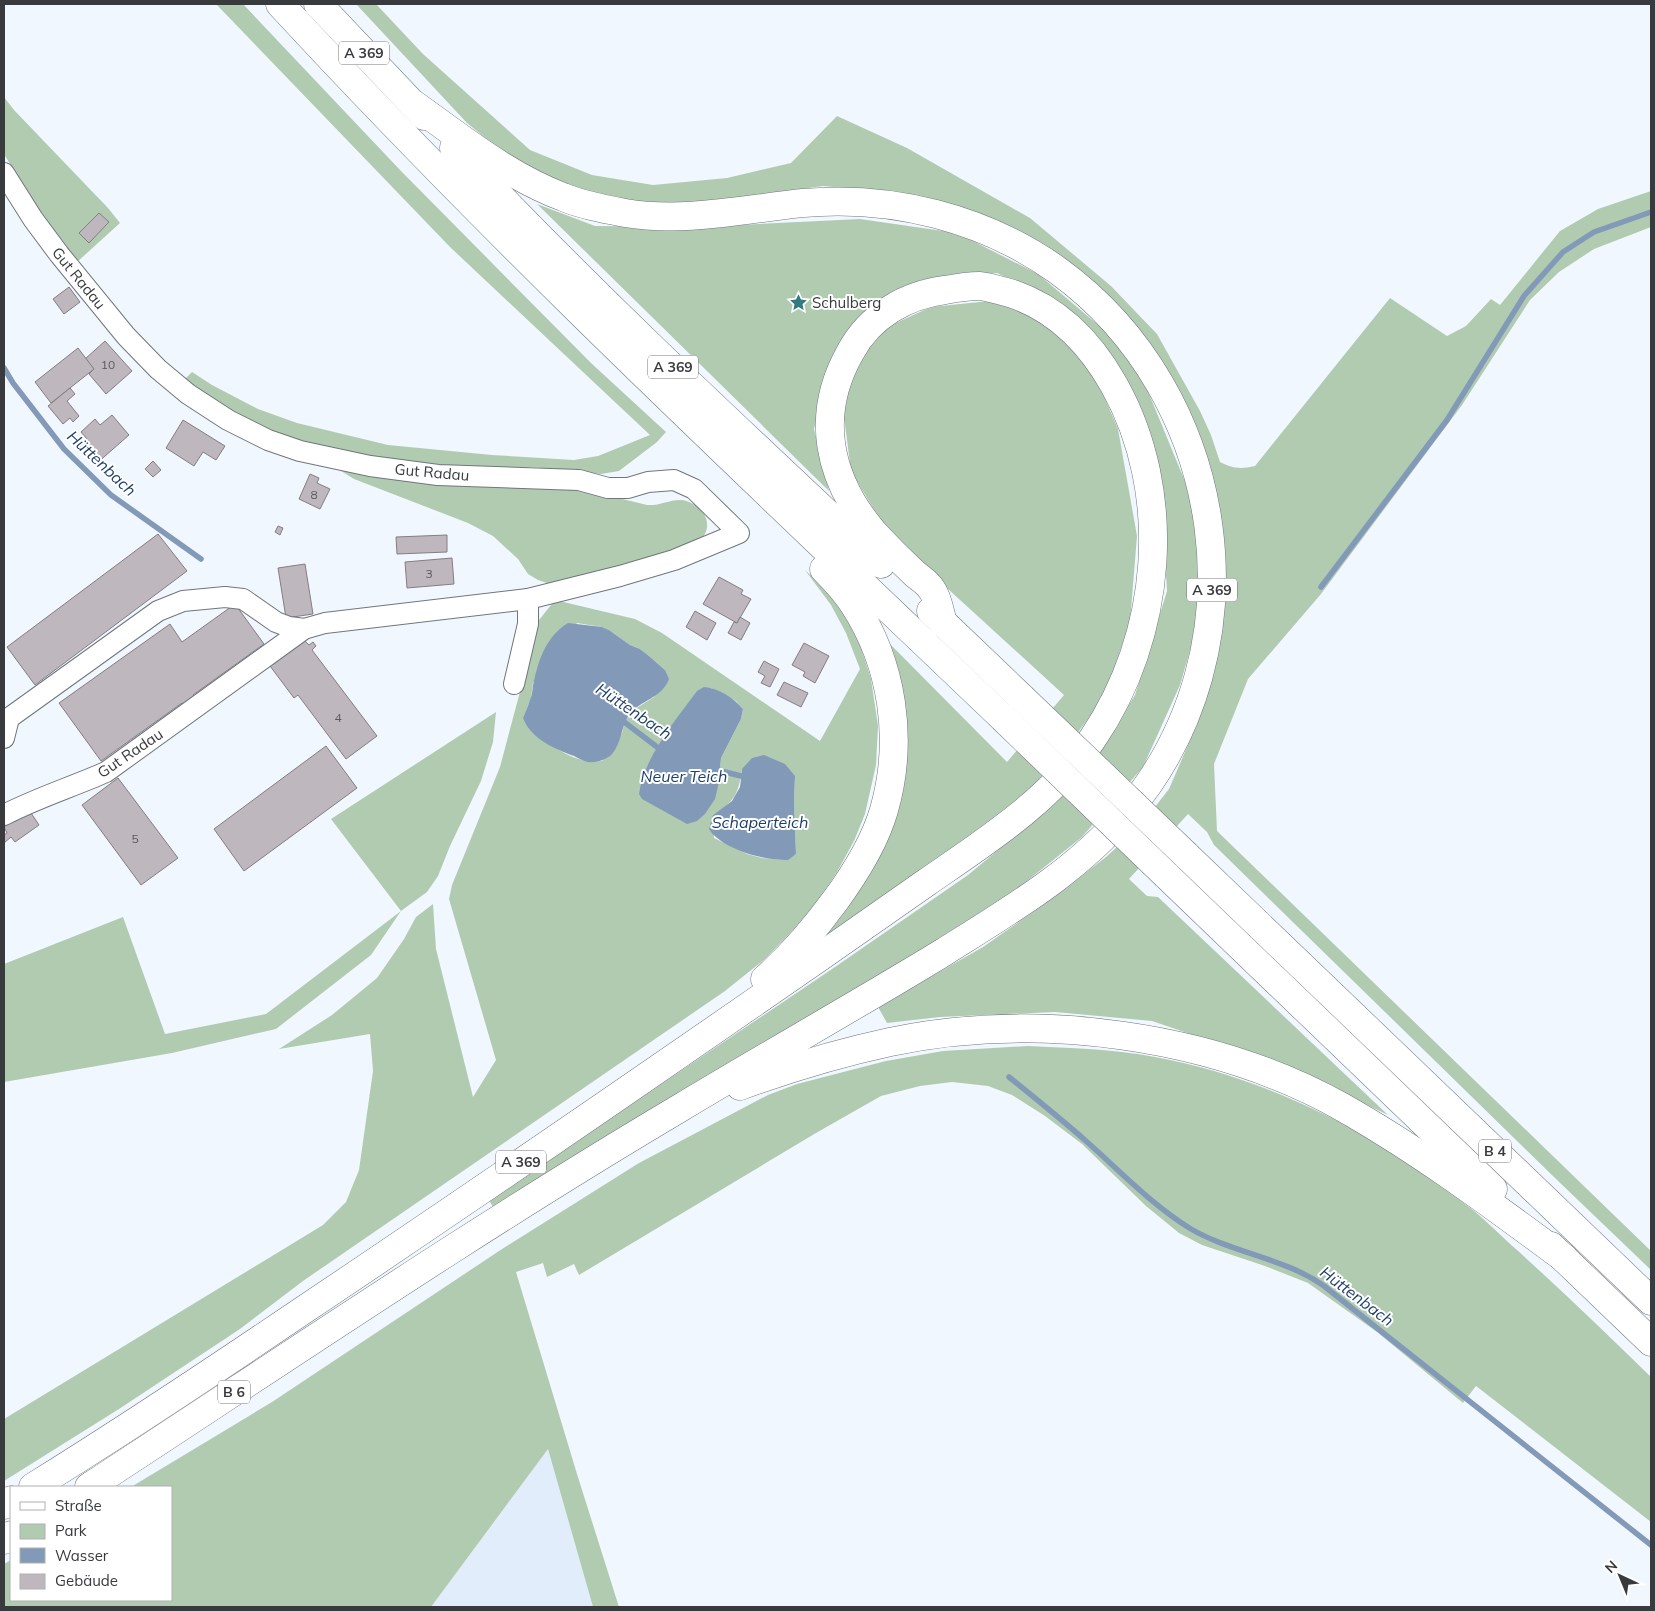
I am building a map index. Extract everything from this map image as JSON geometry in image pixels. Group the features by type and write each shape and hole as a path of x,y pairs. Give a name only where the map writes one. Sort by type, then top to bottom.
{"highway":[{"name":"A 369","path":"280,4 332,61 518,251 793,518 1318,1021"},
{"name":"A 369","path":"318,4 516,215 712,406 1022,698 1339,1002"},
{"name":"A 369","path":"380,1297 532,1199 676,1110 924,964 1023,903 1070,867 1124,816 1151,782 1180,728 1198,682 1208,636 1213,565 1208,523 1196,465 1170,403 1155,376 1123,332 1095,302 1056,269 997,235 955,219 886,204 806,203 723,213 658,217 605,209 565,198 509,170 412,103"},
{"path":"678,1055 937,876 1024,813 1048,792 1089,745 1126,680 1146,614 1151,587 1153,534 1149,485 1128,415 1120,396 1101,363 1092,350 1069,326 1042,307 1026,299 1000,290 979,286 929,292 907,300 873,322 849,353 834,391 831,411 831,449 842,485 870,527 891,551 932,590 943,623"},
{"name":"A 369","path":"364,1269 678,1055 778,968 827,911 845,886 873,838 884,812 893,761 893,727 887,680 878,651 866,624 852,601 798,543 793,518"},
{"name":"B 4","path":"1339,1002 1651,1301"},
{"name":"B 4","path":"1318,1021 1651,1342"},
{"path":"676,1110 795,1067 891,1041 941,1033 1032,1029 1127,1035 1215,1055 1255,1068 1342,1107 1437,1167 1564,1258"},
{"name":"B 6","path":"34,1486 125,1430 364,1269"},
{"name":"B 6","path":"91,1486 380,1297"}],"street":[{"name":"Gut Radau","path":"4,173 33,219 60,254 126,336 158,369 204,405 228,420 268,440 300,451 370,466 438,475 579,480 608,488 628,488 648,482 674,480 694,489 739,534 674,560 620,576 528,599 325,623 304,629 106,772 4,812"},
{"path":"4,738 9,718 158,611 183,601 225,597 243,599 276,622 289,627 304,629"},
{"path":"514,684 528,624 528,599"}],"shaded area":[{"path":"548,1449 593,1607 431,1607"}],"green space":[{"path":"216,4 243,4 401,171 591,363 666,432 657,442 619,471 601,474 533,467 451,467 380,458 315,447 268,431 220,405 184,380 192,372 212,385 258,409 297,423 388,445 492,455 574,460 598,456 650,435 450,247"},
{"path":"356,4 376,4 423,54 530,150 592,175 653,185 727,178 791,163 837,116 907,148 1030,218 1111,286 1157,334 1200,411 1220,462 1238,468 1255,466 1390,298 1447,336 1466,326 1491,299 1500,305 1560,231 1598,209 1651,191 1651,227 1594,249 1559,272 1530,300 1462,405 1321,594 1248,679 1214,764 1217,831 1651,1251 1651,1270 1214,845 1207,832 1188,814 1129,879 1147,896 1158,897 1388,1115 1293,1069 1152,1021 1055,1012 940,1017 887,1023 878,1007 983,947 1053,898 1106,857 1140,826 1169,789 1198,722 1225,606 1225,576 1218,512 1200,443 1189,413 1172,379 1148,343 1125,316 980,215 902,193 823,186 665,206 583,195 516,163 467,123"},
{"path":"4,97 120,223 76,263 31,199 4,154"},
{"path":"537,204 595,226 699,227 860,219 957,233 1038,274 1116,340 1147,389 1191,496 1201,584 1193,640 1180,685 1143,767 1082,837 988,912 493,1207 489,1200 968,875 1051,806 1108,737 1135,695 1167,591 1160,477 1101,343 1065,306 997,273 921,280 864,313 829,364 814,429 829,491"},
{"path":"999,300 1048,324 1092,368 1118,429 1137,536 1130,622 1104,697 1062,754 1033,786 1004,812 807,950 900,802 905,705 890,644 1007,762 1064,695 889,535 851,471 843,409 854,367 887,327 931,307"},
{"path":"330,464 586,490 647,505 682,500 690,502 702,511 706,517 706,531 703,537 695,544 679,552 550,584 528,574 518,559 493,536 468,523 354,479"},
{"path":"805,570 832,595 854,626 871,679 878,726 876,765 865,814 854,841 837,872 813,908 794,929 765,959 725,991 303,1281 240,1329 119,1409 4,1481 4,1419 323,1225 346,1202 359,1170 373,1071 370,1034 279,1049 332,1015 377,978 404,939 416,917 433,904 436,949 473,1097 496,1060 449,899 452,885 500,767 539,620 555,600 635,619 662,633 820,741 860,669 846,633 831,605","holes":["577,623 609,630 630,645 640,649 665,670 654,697 632,711 625,721 622,733 602,761 589,761 568,755 549,743 523,718 531,699 533,683","711,688 736,701 743,709 741,719 721,758 719,782 641,783 657,747 674,722","742,769 795,776 796,854 783,860 762,858 747,854 714,838 713,815 731,801 737,791"]},
{"path":"496,712 493,742 481,781 438,876 427,892 401,911 331,819"},
{"path":"401,911 371,955 276,1029 172,1053 4,1082 4,964 123,917 165,1034 266,1014"},
{"path":"1028,1046 1092,1049 1155,1057 1240,1079 1281,1095 1360,1133 1398,1156 1469,1207 1551,1281 1651,1377 1651,1522 1476,1386 1463,1403 1377,1332 1308,1283 1202,1245 1179,1233 1146,1206 1082,1144 1045,1116 1012,1095 988,1086 952,1082 920,1086 881,1096 579,1275 574,1264 547,1277 543,1263 516,1272 619,1607 593,1607 548,1449 431,1607 4,1607 4,1564 10,1561 10,1601 172,1601 172,1486 133,1486 272,1402 499,1251 639,1163 768,1095 797,1084 886,1061 943,1051"}],"water":[{"path":"568,623 602,627 609,630 649,656 665,670 669,679 658,694 632,711 625,722 620,740 614,751 610,756 597,762 585,761 544,742 532,732 523,718 531,698 541,656 549,641"},
{"name":"Neuer Teich","path":"704,687 715,689 725,694 743,709 741,719 721,758 715,799 705,814 697,821 687,824 642,799 639,794 642,780 654,753 670,727 697,691"},
{"name":"Schaperteich","path":"764,755 785,764 795,776 796,854 788,860 756,856 733,848 715,836 709,829 713,815 732,801 740,787 742,769 752,758"}],"building":[{"path":"99,213 109,222 89,243 79,233"},
{"path":"69,287 80,302 64,314 53,299"},
{"path":"105,341 132,371 106,394 89,374 94,369 85,359"},
{"path":"78,348 94,369 51,403 35,382"},
{"path":"70,388 75,394 67,401 79,416 73,422 70,418 63,424 48,406"},
{"path":"112,415 129,435 96,464 80,446 87,439 81,432 95,419 100,425"},
{"path":"183,420 225,446 216,460 203,452 194,466 166,448"},
{"path":"153,461 161,470 153,477 145,469"},
{"path":"310,474 319,478 317,483 330,489 320,509 299,499"},
{"path":"278,526 283,528 280,535 275,532"},
{"path":"158,534 187,571 35,685 7,647"},
{"path":"447,535 447,552 397,554 396,537"},
{"path":"452,558 454,584 407,588 405,562"},
{"path":"305,564 313,614 286,618 278,568"},
{"path":"719,577 743,590 741,594 751,599 737,623 703,604"},
{"path":"235,604 264,644 193,695 196,699 185,707 182,703 101,761 59,703 170,624 182,642"},
{"path":"695,611 716,623 707,640 686,627"},
{"path":"740,617 750,623 741,640 728,633 734,622 737,623"},
{"path":"305,641 309,645 313,642 316,646 312,650 377,736 346,759 298,695 294,698 270,666"},
{"path":"804,643 829,656 815,683 803,676 805,672 792,665"},
{"path":"764,661 779,669 770,687 761,683 765,676 758,672"},
{"path":"784,682 808,693 801,707 777,695"},
{"path":"326,746 357,788 244,871 214,829"},
{"path":"118,778 178,858 141,885 82,805"},
{"path":"29,810 39,825 15,842 11,837 4,843 4,835 7,833 4,827"}],"waterway":[{"path":"1321,587 1447,420 1524,296 1563,252 1594,232 1651,212"},
{"name":"Hüttenbach","path":"4,368 13,383 64,449 111,495 201,559"},
{"name":"Hüttenbach","path":"619,718 657,747 664,750"},
{"name":"Hüttenbach","path":"713,769 746,779"},
{"name":"Hüttenbach","path":"1009,1077 1077,1133 1150,1199 1177,1220 1207,1237 1293,1269 1309,1276 1324,1286 1651,1545"}],"place":[{"name":"Schulberg","path":"798,302"}]}
